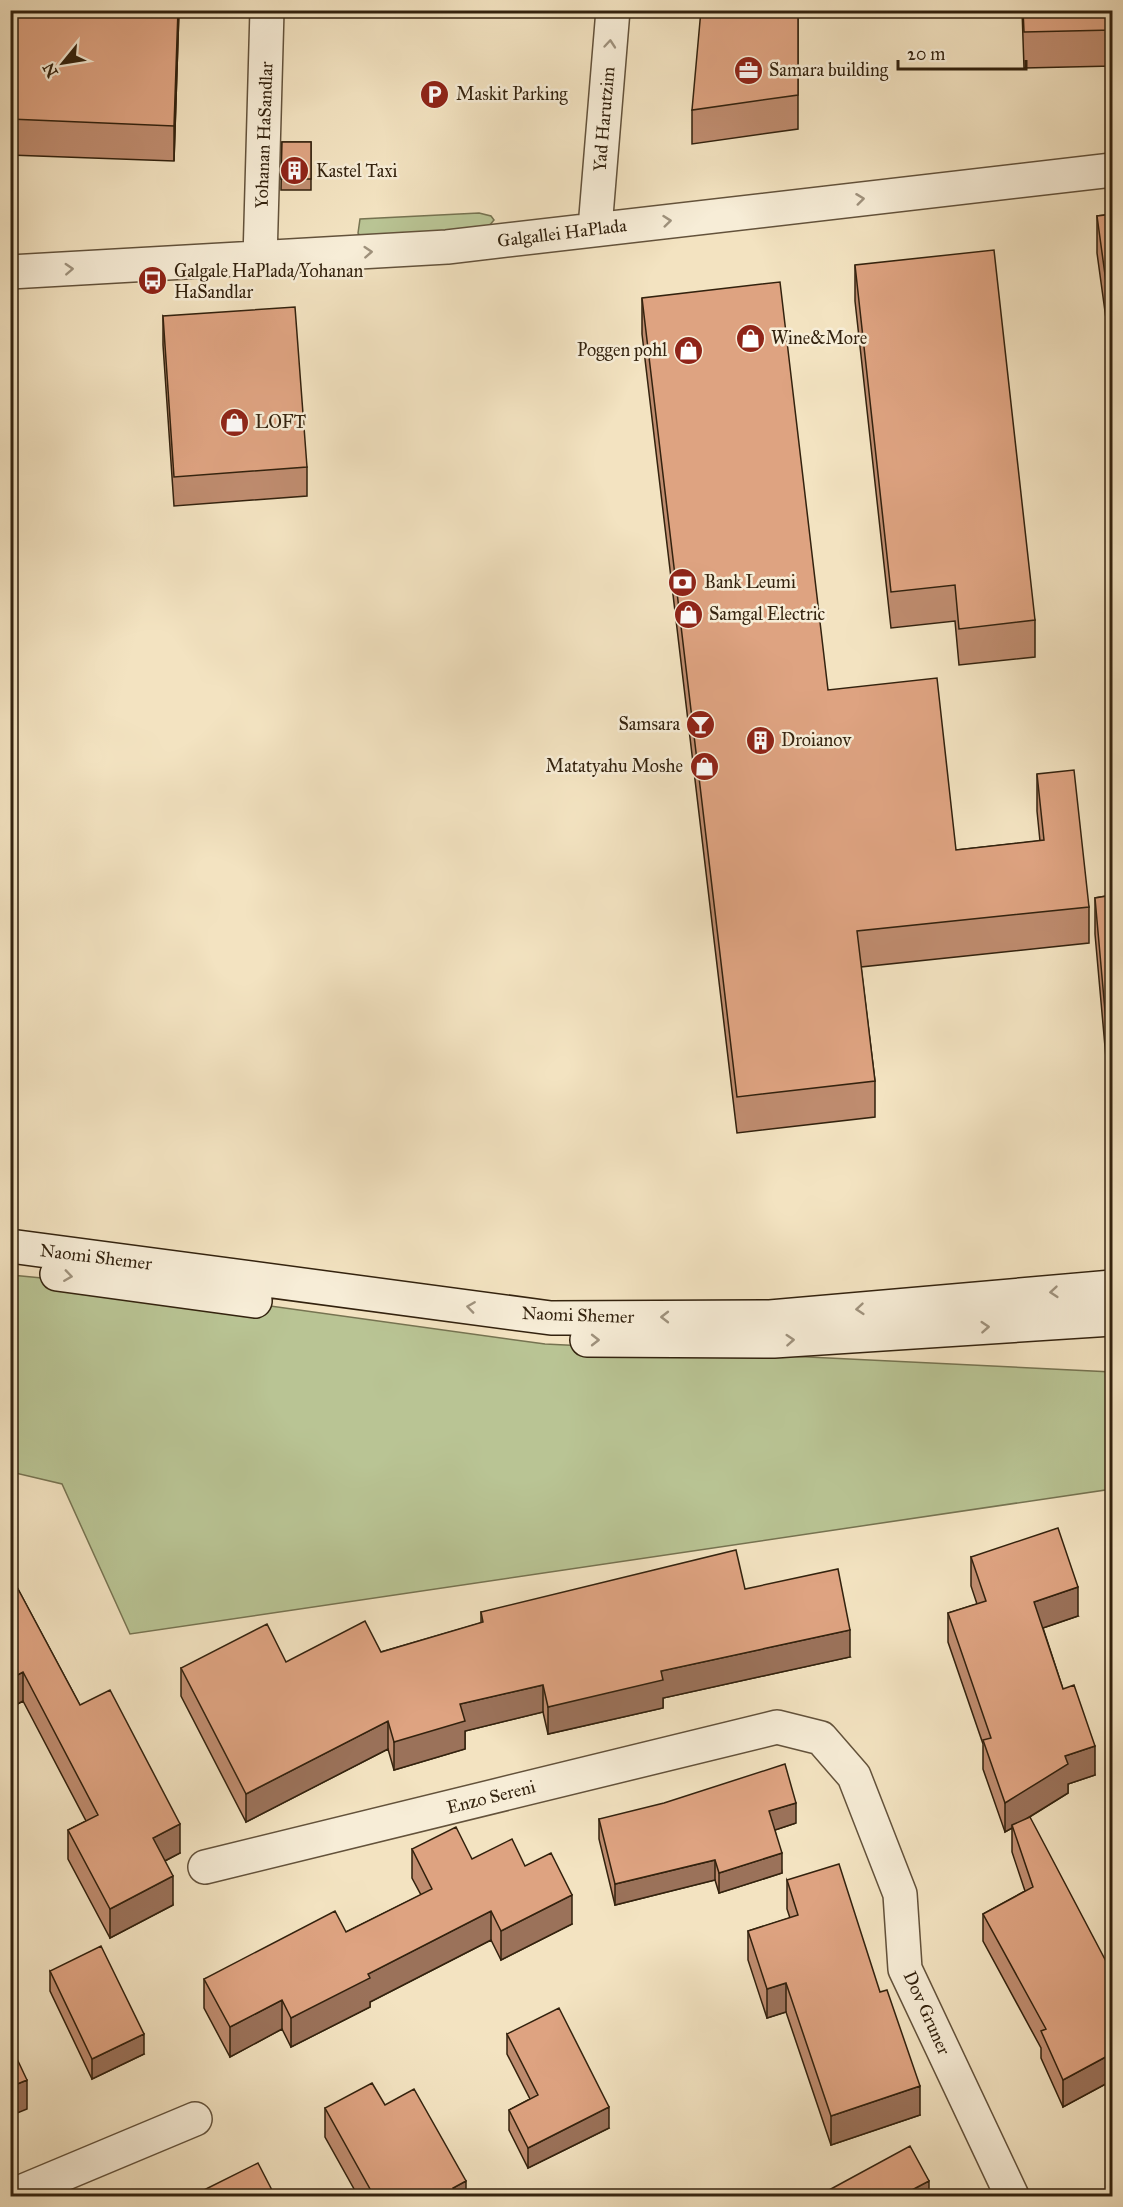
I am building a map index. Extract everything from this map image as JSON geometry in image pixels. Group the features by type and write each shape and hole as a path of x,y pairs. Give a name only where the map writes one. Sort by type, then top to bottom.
{"street":[{"name":"Yohanan HaSandlar","path":"260,259 267,10"},
{"name":"Yad Harutzim","path":"595,228 613,10"},
{"name":"Galgallei HaPlada","path":"10,272 447,247 595,228 1113,170"},
{"name":"Naomi Shemer","path":"10,1246 551,1318 770,1317 1113,1287"},
{"name":"Naomi Shemer","path":"10,1268 555,1340 774,1341 1113,1319"},
{"name":"Enzo Sereni","path":"205,1867 777,1726"},
{"name":"Dov Gruner","path":"777,1726 821,1738 854,1776 900,1894 905,1969 1012,2196"},
{"path":"11,2196 195,2119"}],"green space":[{"path":"479,213 491,216 494,220 489,226 364,243 358,233 360,219"},
{"path":"11,1275 125,1286 545,1344 1112,1372 1112,1489 130,1634 62,1484 11,1472"}],"building":[{"path":"10,10 178,10 174,126 10,119"},
{"name":"Samara building","path":"701,10 798,10 798,95 692,110"},
{"path":"1023,10 1113,10 1113,30 1024,32"},
{"name":"Kastel Taxi","path":"282,142 311,142 311,179 281,179"},
{"path":"1113,214 1113,333 1097,216"},
{"path":"994,250 1035,620 959,629 955,585 891,592 855,265"},
{"name":"Droianov","path":"780,282 828,690 937,678 956,850 1044,840 1037,774 1074,770 1089,907 857,931 875,1081 737,1097 642,298"},
{"path":"295,307 307,467 174,477 163,316"},
{"path":"1113,895 1113,1101 1095,898"},
{"path":"1058,1528 1078,1587 1034,1602 1063,1689 1074,1685 1095,1746 1065,1756 1068,1764 1005,1803 983,1740 991,1738 948,1613 986,1601 971,1557"},
{"path":"736,1550 745,1589 838,1569 850,1630 661,1671 663,1680 548,1707 543,1685 460,1704 465,1721 394,1742 388,1721 246,1794 181,1668 267,1624 286,1662 365,1621 381,1652 483,1622 481,1612"},
{"path":"10,1574 80,1705 110,1690 180,1824 153,1838 173,1876 110,1909 68,1830 98,1815 23,1672 10,1679"},
{"path":"785,1764 796,1803 769,1811 782,1853 719,1873 715,1860 615,1884 599,1819 664,1803"},
{"path":"1030,1817 1109,1967 1106,1969 1113,1981 1113,2053 1063,2080 1041,2031 1046,2029 983,1914 1033,1887 1012,1825"},
{"path":"456,1827 472,1859 512,1839 525,1866 551,1853 572,1895 501,1931 491,1911 368,1974 370,1978 291,2018 282,2000 230,2027 204,1979 335,1911 346,1932 432,1889 412,1849"},
{"path":"839,1864 880,1992 887,1990 920,2086 831,2116 786,1983 767,1989 748,1931 798,1915 787,1880"},
{"path":"101,1946 144,2034 92,2059 50,1971"},
{"path":"559,2008 609,2107 528,2148 509,2110 538,2095 507,2034"},
{"path":"10,2044 27,2080 10,2087"},
{"path":"372,2083 385,2105 414,2089 466,2181 453,2188 458,2196 374,2196 325,2108"},
{"path":"910,2146 929,2181 906,2193 908,2196 818,2196"},
{"path":"258,2163 275,2196 199,2196 198,2193"}],"place":[{"name":"Samara building","path":"748,70"},
{"name":"Maskit Parking","path":"435,94"},
{"name":"Kastel Taxi","path":"295,171"},
{"name":"Galgale HaPlada/Yohanan HaSandlar","path":"153,281"},
{"name":"Wine&More","path":"750,338"},
{"name":"Poggen pohl","path":"688,350"},
{"name":"LOFT","path":"234,422"},
{"name":"Bank Leumi","path":"683,582"},
{"name":"Samgal Electric","path":"688,614"},
{"name":"Samsara","path":"701,724"},
{"name":"Droianov","path":"760,740"},
{"name":"Matatyahu Moshe","path":"704,766"}]}
